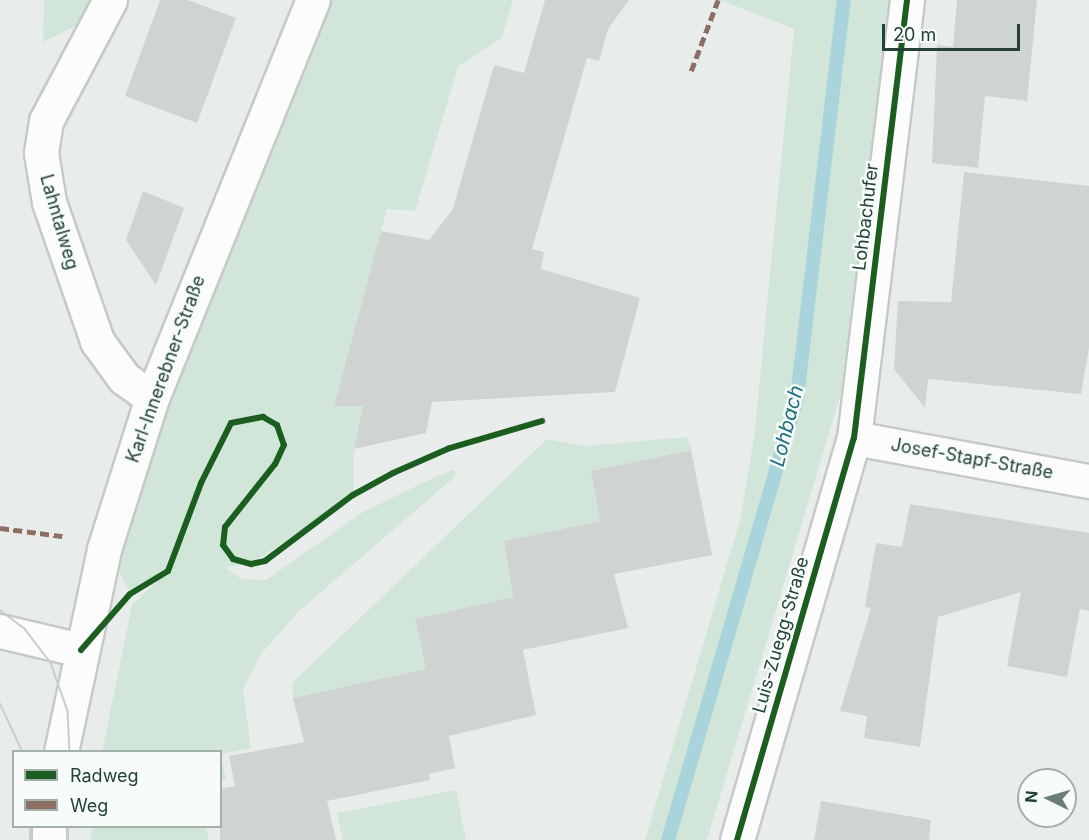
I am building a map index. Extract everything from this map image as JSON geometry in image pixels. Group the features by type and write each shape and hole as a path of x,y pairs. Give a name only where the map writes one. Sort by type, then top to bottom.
{"street":[{"name":"Lahntalweg","path":"110,0 46,121 40,153 49,202 97,341 124,378 152,398"},
{"name":"Karl-Innerebner-Straße","path":"61,750 104,549 152,398 313,0"},
{"name":"Lohbachufer","path":"854,438 907,0"},
{"name":"Josef-Stapf-Straße","path":"854,438 1089,481"},
{"name":"Luis-Zuegg-Straße","path":"737,840 854,438"},
{"path":"0,631 81,650"}],"green space":[{"path":"44,0 110,0 108,9 43,42"},
{"path":"313,0 513,0 502,37 458,67 415,211 387,209 334,406 363,406 354,449 353,495 251,564 225,567 241,579 266,580 363,512 437,476 453,470 458,474 298,612 261,654 243,689 251,748 222,754 222,750 102,750 132,605 166,573 130,591 104,549"},
{"path":"720,0 907,0 874,283 707,840 645,840 740,520 754,438 794,29"},
{"path":"687,437 691,450 591,471 600,521 504,541 513,597 415,619 426,669 293,698 292,683 547,439 585,446"},
{"path":"222,759 226,779 222,781"},
{"path":"456,790 466,840 343,840 337,813"},
{"path":"92,828 206,828 209,840 91,840"}],"building":[{"path":"160,0 188,0 236,18 197,123 125,96"},
{"path":"545,0 629,0 608,29 599,61 587,58 532,249 544,252 541,269 640,298 615,392 432,402 426,433 354,449 363,406 334,406 381,231 429,240 453,209 494,65 524,73"},
{"path":"957,0 1037,0 1027,101 985,96 978,168 932,163 937,45 953,47"},
{"path":"964,172 1089,186 1089,348 1081,394 928,379 925,408 894,369 898,301 951,302"},
{"path":"143,191 184,208 156,285 126,240"},
{"path":"691,450 712,555 614,574 628,628 523,650 536,715 449,736 455,768 429,774 430,780 327,801 336,840 220,840 222,789 235,786 229,756 304,742 293,698 426,669 415,619 513,597 504,541 600,521 591,471"},
{"path":"910,504 1089,533 1089,611 1080,609 1067,677 1007,666 1021,592 938,617 920,747 864,738 867,716 840,711 871,608 865,607 876,543 902,547"},
{"path":"821,801 931,820 929,840 814,840"}],"waterway":[{"name":"Lohbach","path":"668,840 797,398 844,0"}],"tram line":[{"path":"0,610 25,629 51,663 68,711 70,750"},
{"path":"0,703 22,750"},
{"path":"30,828 30,840"},
{"path":"68,828 68,840"}],"marked path":[{"path":"691,71 718,0"},
{"path":"0,528 62,536"}],"cycle path":[{"path":"737,840 854,438 907,0"},
{"path":"81,650 130,594 168,571 201,483 231,423 263,417 277,425 284,445 275,464 225,527 223,545 233,559 251,564 265,561 353,495 393,473 450,448 542,421"}]}
